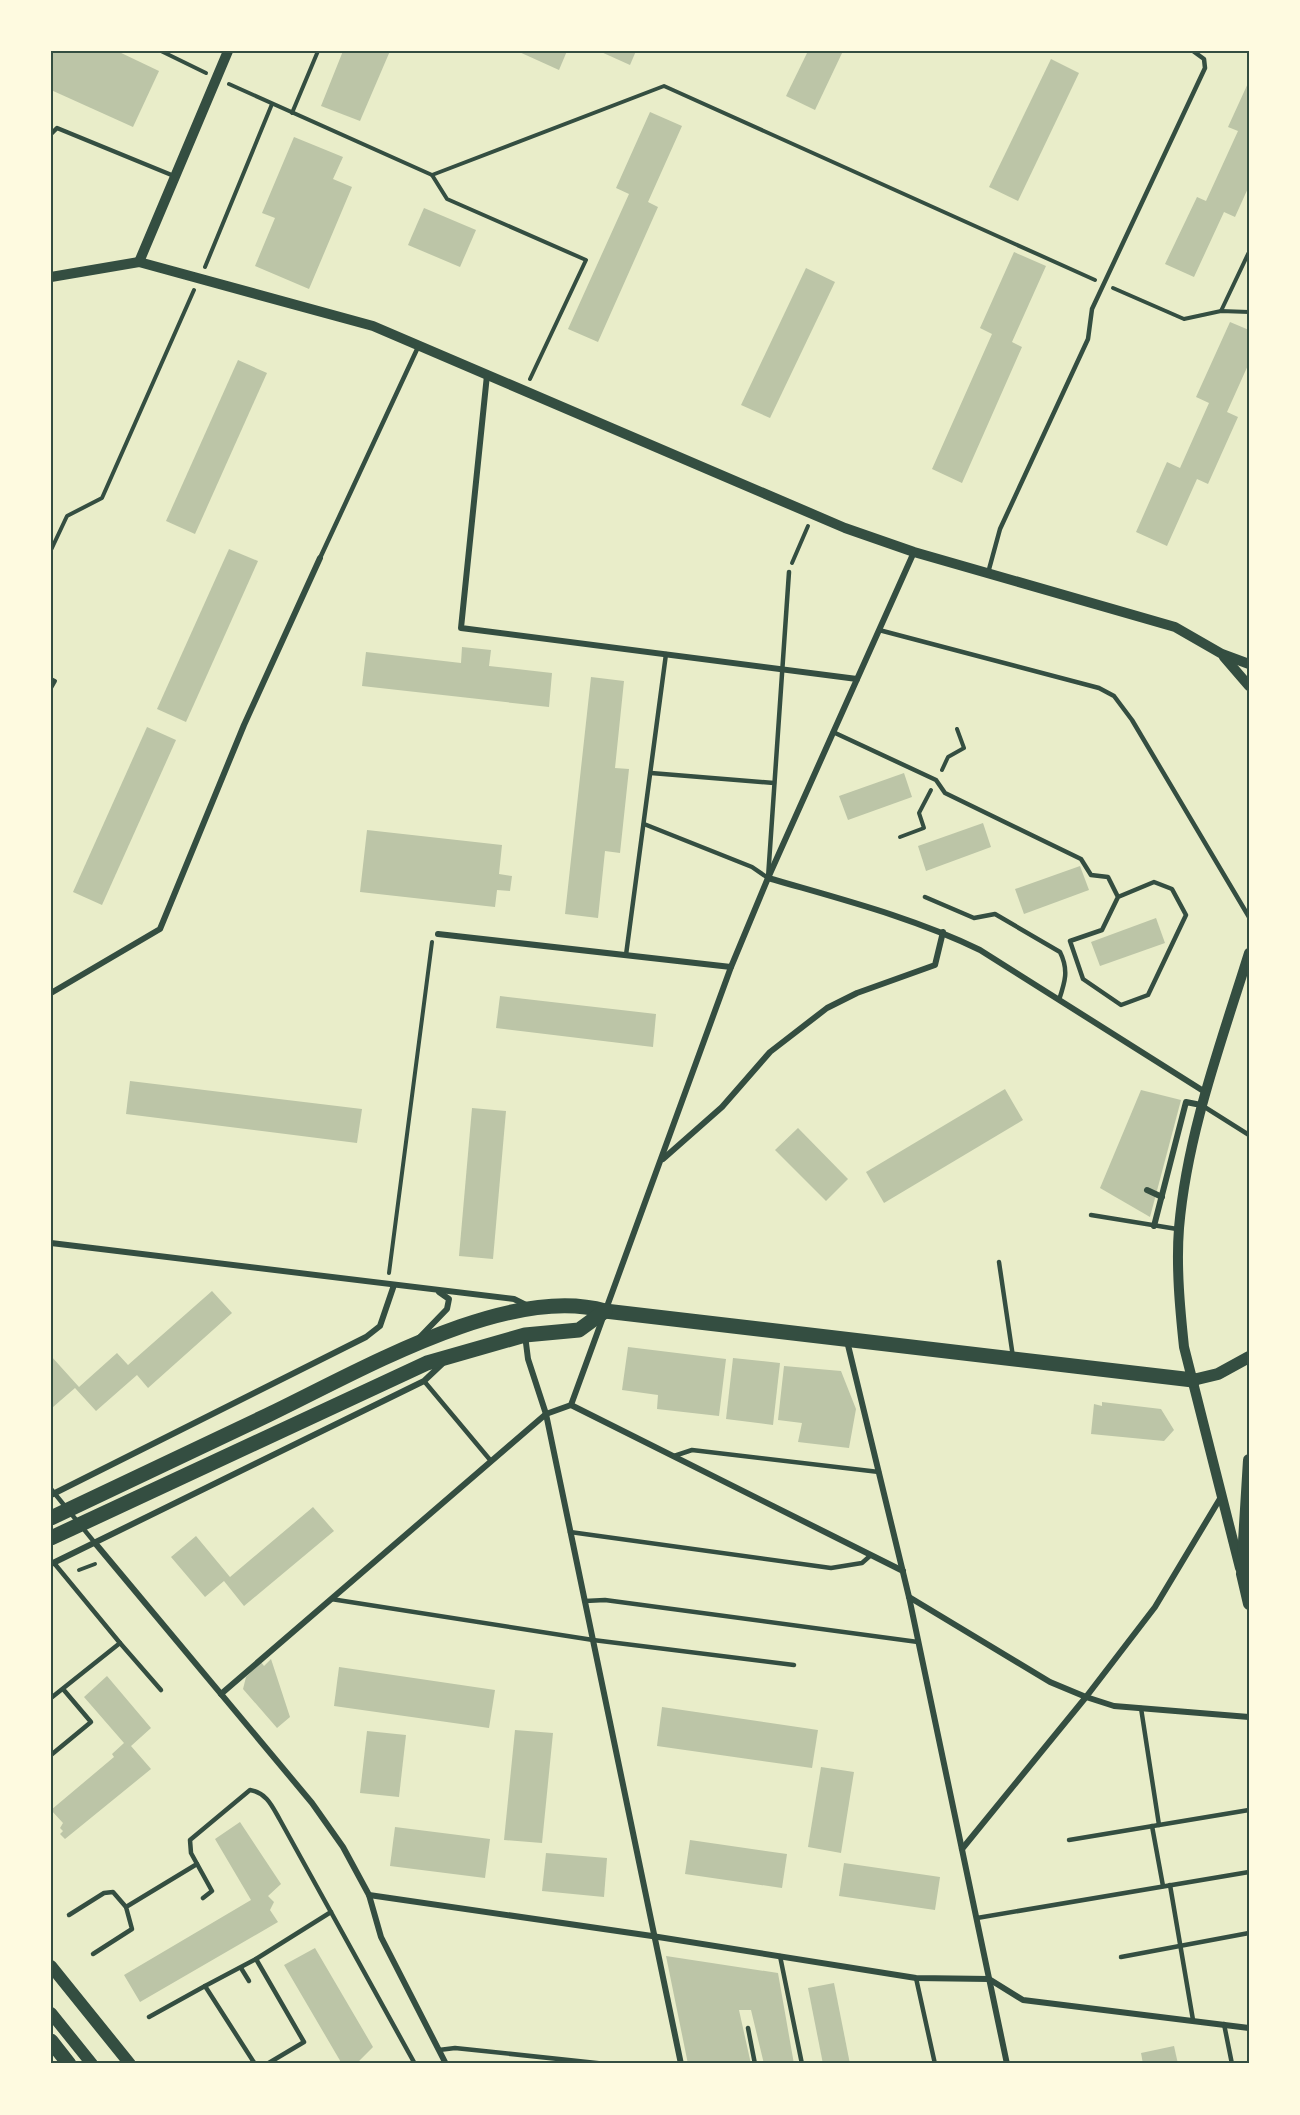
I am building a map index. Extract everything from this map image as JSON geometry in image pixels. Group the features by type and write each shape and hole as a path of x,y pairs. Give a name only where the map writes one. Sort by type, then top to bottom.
{"main road":[{"path":"51,1518 413,1346 498,1316 532,1308 584,1305 605,1311 1193,1380 1218,1374 1249,1357"},
{"path":"51,1538 428,1364 525,1335 579,1330 605,1311"},
{"path":"1249,1460 1242,1574 1249,1604"},
{"path":"51,1966 130,2064"},
{"path":"51,2013 92,2064"},
{"path":"51,2042 69,2064"}],"street":[{"path":"139,262 228,51"},
{"path":"51,277 139,262 373,326 812,514 914,552 1175,627 1222,654 1249,664"},
{"path":"488,375 461,628 857,679"},
{"path":"572,1405 731,967 768,878 914,552"},
{"path":"51,993 160,929 244,725 320,558"},
{"path":"1222,654 1249,686"},
{"path":"768,878 903,916 980,950 1205,1092"},
{"path":"661,1161 722,1107 770,1052 826,1008 857,993 934,965 942,932"},
{"path":"438,934 731,967"},
{"path":"1242,1574 1184,1347 1180,1314 1179,1230 1185,1181 1201,1105 1249,953"},
{"path":"1154,1226 1186,1102 1201,1105"},
{"path":"1147,1190 1162,1197"},
{"path":"51,1243 514,1299 532,1308"},
{"path":"52,1493 366,1337 380,1326 394,1285"},
{"path":"413,1346 447,1309 449,1299 436,1290"},
{"path":"525,1335 528,1359 546,1414 652,1936 681,2064"},
{"path":"847,1338 909,1597 1007,2064"},
{"path":"52,1563 424,1381 446,1360"},
{"path":"221,1694 546,1414 572,1405 903,1571"},
{"path":"962,1848 1086,1697 1155,1607 1222,1496"},
{"path":"94,1543 312,1803 343,1847 369,1895 381,1937 446,2064"},
{"path":"909,1597 1050,1682 1086,1697 1114,1706 1249,1717"},
{"path":"369,1895 652,1936 916,1978 989,1979 1023,2000 1249,2028"}],"lane":[{"path":"988,573 1000,529 1088,339 1092,309 1205,68 1204,59 1193,51"},
{"path":"51,134 57,128 174,176"},
{"path":"320,558 419,345"},
{"path":"768,878 789,572"},
{"path":"879,630 1099,688 1114,696 1132,720 1249,917"},
{"path":"626,955 666,654"},
{"path":"833,732 936,780 945,793 1081,859 1090,875 1108,878 1118,897"},
{"path":"651,773 774,783"},
{"path":"644,824 752,867 768,878"},
{"path":"1154,882 1172,889 1186,915 1148,995 1121,1005 1083,979 1070,941 1102,930 1118,897 1154,882"},
{"path":"926,897 974,918 995,914 1060,952 1065,963 1066,979 1059,1000"},
{"path":"1201,1105 1249,1134"},
{"path":"1091,1215 1179,1230"},
{"path":"999,1262 1013,1358"},
{"path":"424,1381 491,1461"},
{"path":"673,1456 692,1450 879,1472"},
{"path":"52,1493 94,1543"},
{"path":"570,1532 831,1568 862,1563 871,1555"},
{"path":"52,1563 161,1690"},
{"path":"331,1599 593,1640 794,1665"},
{"path":"585,1601 605,1600 918,1642"},
{"path":"51,1698 120,1643"},
{"path":"51,1755 90,1722 63,1689"},
{"path":"69,1710 76,1704"},
{"path":"1141,1708 1159,1825"},
{"path":"203,1898 212,1891 191,1853 190,1840 250,1790 260,1792 268,1800 415,2064"},
{"path":"1069,1840 1249,1810"},
{"path":"1152,1826 1163,1886"},
{"path":"126,1907 197,1864"},
{"path":"976,1918 1249,1872"},
{"path":"1170,1885 1193,2020"},
{"path":"69,1915 104,1893 112,1892 126,1907 132,1929 93,1954"},
{"path":"149,2017 256,1959 331,1912"},
{"path":"1121,1957 1249,1933"},
{"path":"780,1956 801,2064"},
{"path":"256,1959 304,2042 267,2064"},
{"path":"240,1968 249,1981"},
{"path":"916,1978 934,2064"},
{"path":"206,1986 255,2064"},
{"path":"1224,2024 1232,2064"},
{"path":"748,2028 755,2064"},
{"path":"439,2050 455,2048 606,2064"},
{"path":"799,2051 807,2050"}],"path":[{"path":"161,51 291,113 432,175 447,199 586,260 525,391"},
{"path":"291,113 318,51"},
{"path":"432,175 664,86 1097,280"},
{"path":"51,550 67,516 102,498 200,279 272,104"},
{"path":"1221,311 1249,252"},
{"path":"1108,285 1184,320 1221,311 1249,312"},
{"path":"789,572 812,514"},
{"path":"51,679 55,681 51,688"},
{"path":"368,1282 369,1270 389,1273 431,943 438,934"},
{"path":"79,1570 95,1564"}],"building":[{"path":"51,51 117,51 159,71 133,127 51,90"},
{"path":"343,51 390,51 360,121 321,106"},
{"path":"517,51 567,51 559,70"},
{"path":"599,51 636,51 630,65"},
{"path":"808,51 843,51 815,110 786,96"},
{"path":"1051,59 1079,73 1018,201 989,187"},
{"path":"1249,81 1249,186 1235,217 1224,212 1194,277 1165,264 1197,197 1206,201 1238,131 1228,127"},
{"path":"650,112 682,126 648,202 658,207 598,342 568,329 629,194 616,188"},
{"path":"294,137 343,157 333,179 352,187 309,289 255,266 275,218 262,213"},
{"path":"424,208 476,230 460,267 408,245"},
{"path":"1014,252 1046,266 1012,342 1022,347 962,483 932,469 992,334 980,328"},
{"path":"806,268 835,282 770,418 741,405"},
{"path":"1230,322 1249,330 1249,363 1227,412 1238,417 1208,484 1197,479 1167,546 1136,532 1167,462 1180,468 1209,403 1196,397"},
{"path":"238,360 267,373 195,534 166,521"},
{"path":"229,549 258,561 186,722 157,709"},
{"path":"462,647 491,650 489,666 552,673 549,707 362,686 366,652 461,663"},
{"path":"591,677 624,681 615,768 629,769 620,853 605,851 598,918 565,914"},
{"path":"147,727 176,740 102,905 73,892"},
{"path":"904,773 912,797 848,820 839,796"},
{"path":"983,823 991,847 926,871 918,846"},
{"path":"367,830 502,845 499,874 512,876 510,891 497,890 495,907 360,892"},
{"path":"1080,866 1089,890 1024,914 1015,889"},
{"path":"1156,918 1165,943 1100,966 1091,942"},
{"path":"500,996 656,1014 653,1047 496,1028"},
{"path":"130,1081 362,1109 357,1143 126,1114"},
{"path":"1005,1089 1023,1120 884,1203 866,1172"},
{"path":"1141,1090 1181,1100 1150,1217 1100,1188"},
{"path":"472,1108 506,1111 493,1259 459,1256"},
{"path":"798,1128 848,1179 826,1201 775,1150"},
{"path":"212,1291 232,1313 148,1388 137,1375 96,1411 75,1388 53,1407 51,1405 51,1356 79,1387 117,1353 128,1365"},
{"path":"628,1347 726,1359 719,1416 657,1409 658,1395 622,1390"},
{"path":"733,1358 780,1363 773,1425 726,1419"},
{"path":"784,1366 841,1371 856,1409 849,1448 798,1442 802,1423 778,1420"},
{"path":"1102,1402 1161,1409 1174,1430 1164,1441 1091,1434 1094,1404 1102,1406"},
{"path":"313,1507 334,1531 244,1606 224,1581 205,1597 171,1557 196,1536 230,1577"},
{"path":"271,1659 290,1717 277,1728 243,1689 246,1677 261,1662 264,1666"},
{"path":"339,1667 495,1690 489,1728 334,1706"},
{"path":"107,1676 151,1728 131,1746 151,1769 65,1839 60,1834 63,1831 60,1828 63,1823 51,1810 114,1757 112,1754 124,1743 84,1697"},
{"path":"662,1707 818,1730 812,1768 657,1746"},
{"path":"515,1730 553,1733 542,1843 504,1840"},
{"path":"367,1731 406,1735 399,1797 360,1793"},
{"path":"821,1767 854,1772 841,1853 808,1847"},
{"path":"240,1822 281,1884 268,1896 274,1902 270,1910 278,1922 140,2002 124,1975 251,1900 215,1839"},
{"path":"395,1827 490,1839 485,1878 390,1866"},
{"path":"690,1840 787,1854 782,1888 685,1874"},
{"path":"546,1853 607,1858 604,1897 542,1891"},
{"path":"844,1863 940,1877 935,1910 839,1896"},
{"path":"315,1948 373,2047 359,2061 360,2064 342,2064 284,1965"},
{"path":"666,1956 778,1973 794,2064 764,2064 751,2010 739,2010 751,2064 688,2064"},
{"path":"834,1983 850,2064 823,2064 808,1988"},
{"path":"1174,2046 1178,2064 1143,2064 1141,2053"}]}
